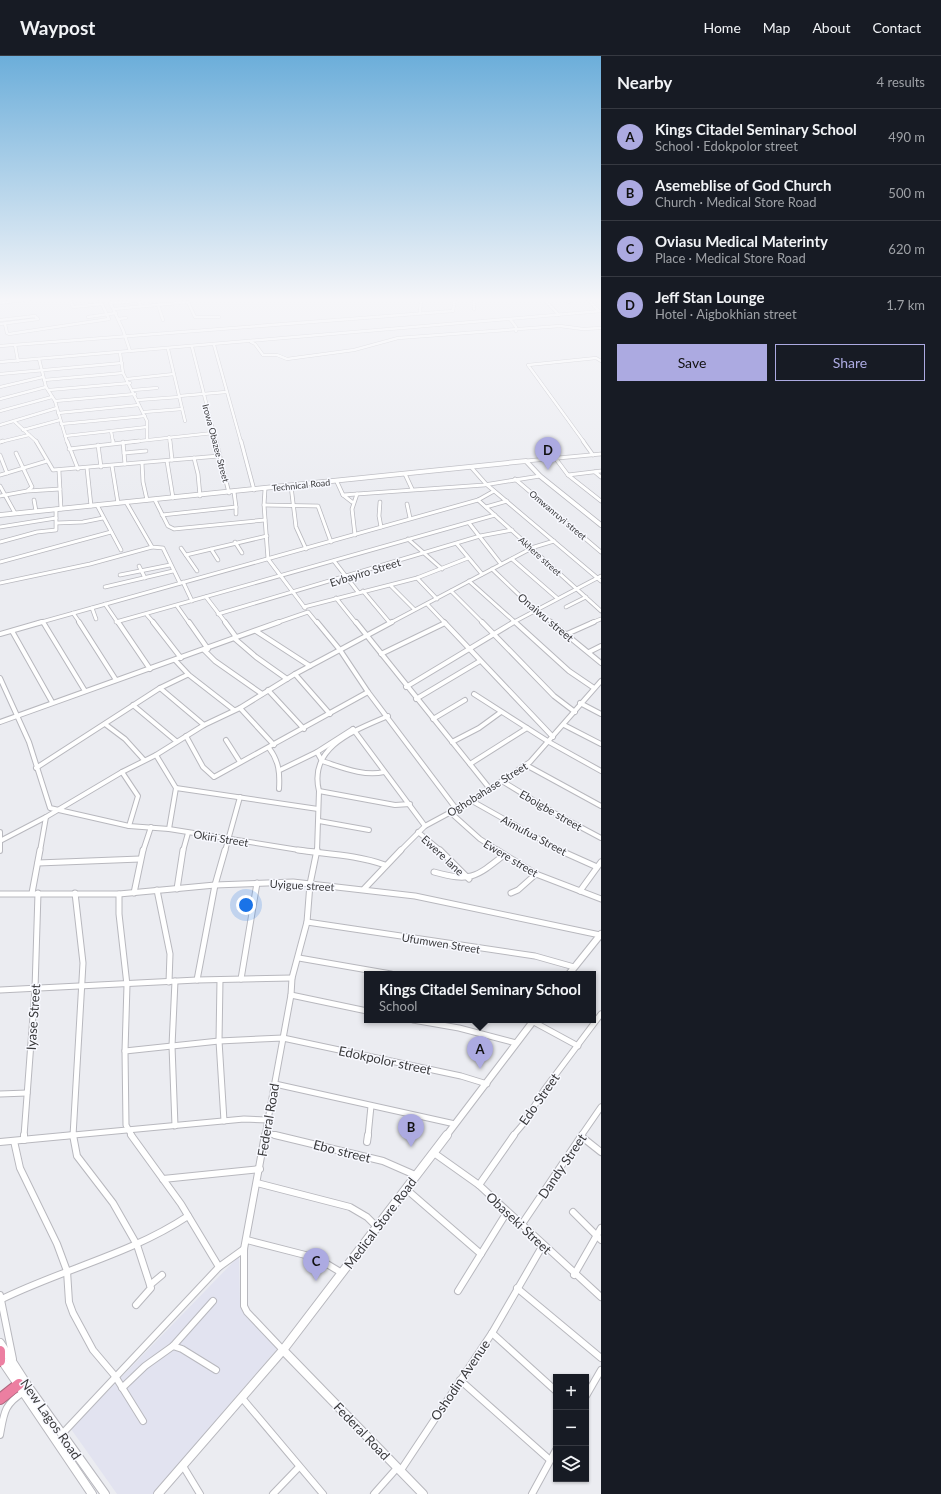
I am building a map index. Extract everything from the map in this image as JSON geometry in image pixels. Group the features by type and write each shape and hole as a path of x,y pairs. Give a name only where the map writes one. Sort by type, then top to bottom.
{"highway":[{"path":"0,1351 0,1362"},
{"path":"0,1399 21,1388"}],"street":[{"path":"40,365 46,386 55,401 69,449 78,469"},
{"path":"0,374 98,365"},
{"path":"122,365 123,373 130,383 139,405 144,412 148,439"},
{"path":"172,365 185,421"},
{"name":"Irowa Obazee Street","path":"196,365 219,456 236,507 236,514"},
{"path":"219,365 254,490"},
{"path":"528,365 593,455"},
{"path":"0,387 44,378 123,373"},
{"path":"127,379 174,375"},
{"path":"49,390 130,383"},
{"path":"0,399 46,386"},
{"path":"133,390 157,388"},
{"path":"138,400 226,392"},
{"path":"55,401 135,394"},
{"path":"0,411 52,397"},
{"path":"58,413 139,405"},
{"path":"0,424 57,408"},
{"path":"144,412 182,408"},
{"path":"23,430 61,422 145,416"},
{"path":"14,421 38,443 53,470 59,471 219,456"},
{"path":"65,436 147,427"},
{"path":"111,431 113,443"},
{"path":"69,449 148,439 213,433"},
{"path":"0,442 29,435"},
{"path":"169,437 172,460"},
{"path":"123,442 125,464"},
{"path":"98,445 101,467"},
{"path":"124,453 146,451"},
{"path":"16,453 32,485 31,489 27,491"},
{"path":"0,455 8,473"},
{"name":"Technical Road","path":"0,515 600,455"},
{"path":"194,458 198,474 200,496"},
{"path":"556,459 568,475 601,501"},
{"path":"0,475 47,461"},
{"path":"167,461 173,498"},
{"path":"526,462 540,476 601,525"},
{"path":"142,463 143,482 147,500"},
{"path":"112,466 118,503"},
{"path":"471,467 486,484 599,577 601,581"},
{"path":"87,468 91,506"},
{"path":"0,542 37,532 56,530 56,518 59,509 59,471"},
{"path":"568,475 601,471"},
{"path":"594,472 601,477"},
{"path":"404,474 412,489"},
{"path":"343,495 486,484 540,476"},
{"name":"Omwanruyi street","path":"515,479 601,552"},
{"path":"337,482 343,495 352,502"},
{"path":"0,486 15,513"},
{"path":"291,486 296,527 306,549"},
{"path":"0,496 27,491 60,488"},
{"path":"266,489 264,505 268,559 304,607 340,650 368,692 388,716 457,810"},
{"path":"0,634 478,500 494,491"},
{"path":"356,534 351,512 352,502 357,494"},
{"path":"34,500 36,512"},
{"path":"155,500 168,526 174,529 265,520"},
{"name":"Akhere street","path":"478,500 601,611"},
{"path":"486,507 507,501"},
{"path":"126,502 138,526 152,547"},
{"path":"380,502 379,516 381,527"},
{"path":"407,504 410,518"},
{"path":"264,505 294,505 320,508 331,542"},
{"path":"97,506 121,550"},
{"path":"162,515 236,507"},
{"path":"116,622 147,615 495,515"},
{"path":"0,526 56,518"},
{"path":"57,524 83,522 103,518"},
{"path":"469,523 501,564"},
{"name":"Evbayiro Street","path":"218,614 293,593 480,536 512,530"},
{"path":"0,562 111,532"},
{"path":"186,555 235,542 267,536"},
{"path":"408,539 426,553 442,569"},
{"path":"0,841 46,817 122,772 156,755 204,726 240,708 295,674 531,548 554,541"},
{"path":"235,542 242,553"},
{"path":"457,544 482,574"},
{"path":"0,583 90,564 152,547 163,548 173,571 192,601"},
{"path":"181,548 197,571"},
{"path":"210,549 218,560"},
{"path":"304,607 358,592 391,586 442,569 468,558"},
{"path":"512,558 557,598"},
{"path":"334,561 358,592"},
{"path":"120,575 170,565"},
{"path":"139,566 145,578"},
{"name":"Onaiwu street","path":"492,569 536,610 601,663"},
{"path":"104,587 173,571"},
{"path":"406,687 492,634 557,598 599,577"},
{"path":"417,578 437,599"},
{"path":"469,581 515,621 568,671 597,687"},
{"path":"391,586 414,610"},
{"path":"363,591 390,623"},
{"path":"451,591 554,696 575,712"},
{"path":"206,597 235,638 256,657 287,679"},
{"path":"336,598 406,687 490,789"},
{"path":"566,607 586,598"},
{"path":"105,604 116,622 150,669"},
{"path":"427,604 553,737"},
{"path":"177,606 215,661 262,694"},
{"path":"92,608 96,619"},
{"path":"0,722 52,702 206,650 308,612"},
{"path":"73,613 116,680"},
{"path":"147,615 181,658"},
{"path":"567,634 601,619"},
{"path":"43,622 85,691"},
{"path":"381,654 445,623"},
{"path":"12,631 52,702"},
{"path":"256,631 310,666"},
{"path":"589,652 601,646"},
{"path":"175,660 187,675 198,684 218,695 234,710"},
{"path":"416,699 480,661"},
{"path":"295,674 330,714"},
{"path":"36,768 160,688 187,675"},
{"path":"0,678 29,742 47,805 56,810"},
{"name":"Oghobahase Street","path":"364,889 425,826 472,801 526,765 549,742 575,712 580,703 597,687 601,681"},
{"path":"160,688 204,726"},
{"path":"268,690 304,729"},
{"path":"186,736 195,755 211,776 214,777 304,729 368,692"},
{"path":"474,694 549,742 601,771"},
{"path":"433,719 465,700"},
{"path":"580,703 601,714"},
{"path":"134,705 176,742"},
{"path":"240,708 274,745"},
{"path":"452,742 480,728 501,712"},
{"name":"Federal Road","path":"388,716 355,729 329,747 322,761 317,783 319,791 317,852 310,884 307,922 299,958 292,978 291,995 244,1249 244,1306 247,1312 283,1350 423,1494"},
{"path":"105,724 124,739 144,760"},
{"path":"564,725 601,744"},
{"path":"470,764 527,728"},
{"path":"280,770 317,752 343,734 355,729 384,772 410,804 425,826"},
{"path":"226,740 240,762"},
{"path":"269,748 276,757 280,770 279,789"},
{"path":"317,752 322,761 365,772 380,774 384,772"},
{"path":"156,755 176,788 169,829"},
{"path":"526,765 601,806"},
{"path":"122,772 138,796 129,826"},
{"name":"Eboigbe street","path":"502,781 556,814 601,838"},
{"path":"176,788 318,809"},
{"path":"319,791 395,805 410,804"},
{"path":"197,980 215,885 240,798"},
{"name":"Aimufua Street","path":"472,801 545,843 597,867"},
{"name":"Okiri Street","path":"56,810 129,826 169,829 228,840 345,857 365,858 386,865"},
{"name":"Ewere street","path":"451,813 480,839 536,874 601,899"},
{"name":"Iyase Street","path":"24,1140 35,989 35,893 38,863 46,817"},
{"path":"319,821 369,830"},
{"path":"134,892 140,859 151,827"},
{"path":"0,832 0,851"},
{"path":"177,889 180,857 188,832"},
{"name":"Ewere lane","path":"418,832 434,844 469,878"},
{"name":"Ewere lane","path":"434,872 452,877 469,878 482,873 504,855"},
{"path":"38,863 140,859"},
{"path":"580,891 601,862"},
{"path":"511,893 518,890 536,874"},
{"name":"Uyigue street","path":"0,894 119,894 215,885 293,882 416,896 601,934"},
{"path":"241,979 257,883"},
{"path":"157,890 170,954 175,1126"},
{"path":"75,894 83,963 73,1136 77,1156 113,1203 137,1245 150,1285 150,1290 136,1305"},
{"path":"119,894 119,914 127,985 125,1118 128,1131 188,1216 219,1267"},
{"name":"Ufumwen Street","path":"307,922 535,956 574,967"},
{"path":"571,971 601,934"},
{"path":"299,958 374,971"},
{"path":"0,990 127,985 197,980 292,978"},
{"path":"220,980 219,1041 224,1121"},
{"path":"291,995 364,1010"},
{"path":"430,1023 459,1028 516,1043"},
{"name":"Medical Store Road","path":"158,1494 283,1350 376,1226 487,1084 531,1023"},
{"path":"537,1023 578,1046"},
{"name":"Edo Street","path":"479,1185 524,1122 544,1090 595,1023"},
{"name":"Edokpolor street","path":"125,1051 219,1041 283,1038 461,1076 487,1084"},
{"path":"275,1084 455,1124"},
{"path":"0,1094 27,1093"},
{"path":"366,1142 371,1106"},
{"name":"Dandy Street","path":"522,1224 601,1107"},
{"path":"0,1142 244,1119 268,1120"},
{"name":"Ebo street","path":"266,1133 383,1161 416,1175"},
{"path":"582,1137 601,1152"},
{"path":"14,1141 20,1168 57,1244 67,1271 69,1302 73,1313 93,1350 114,1376 143,1421"},
{"name":"Obaseki Street","path":"434,1153 479,1185 574,1274 601,1297"},
{"path":"163,1179 260,1169"},
{"path":"257,1183 350,1207 367,1217 376,1226"},
{"path":"406,1188 481,1254"},
{"path":"458,1291 507,1212"},
{"path":"573,1212 599,1238"},
{"path":"15,1366 1,1297 29,1285 137,1245 153,1238 188,1216"},
{"path":"574,1274 599,1238 601,1228"},
{"path":"246,1240 317,1258 342,1273"},
{"name":"Oshodin Avenue","path":"374,1494 399,1469 492,1333 543,1244"},
{"path":"61,1434 114,1376 219,1267 244,1249"},
{"path":"150,1285 162,1275"},
{"path":"517,1288 601,1358"},
{"path":"122,1388 145,1366 173,1346 213,1301"},
{"path":"492,1333 553,1387"},
{"name":"New Lagos Road","path":"0,1342 61,1434 105,1494"},
{"path":"173,1346 182,1349 216,1370"},
{"name":"New Lagos Road","path":"0,1357 89,1493"},
{"path":"589,1391 601,1370"},
{"path":"460,1380 550,1460"},
{"path":"0,1435 8,1401 21,1388"},
{"path":"242,1398 323,1494"},
{"path":"532,1494 553,1455"},
{"path":"183,1466 200,1494"},
{"path":"273,1494 300,1467"}],"shaded area":[{"path":"239,1256 240,1303 277,1349 153,1494 117,1494 71,1429"}],"place":[{"name":"Jeff Stan Lounge","path":"548,470"},
{"name":"Kings Citadel Seminary School","path":"480,1069"},
{"name":"Asemeblise of God Church","path":"411,1147"},
{"name":"Oviasu Medical Materinty","path":"316,1281"}]}
